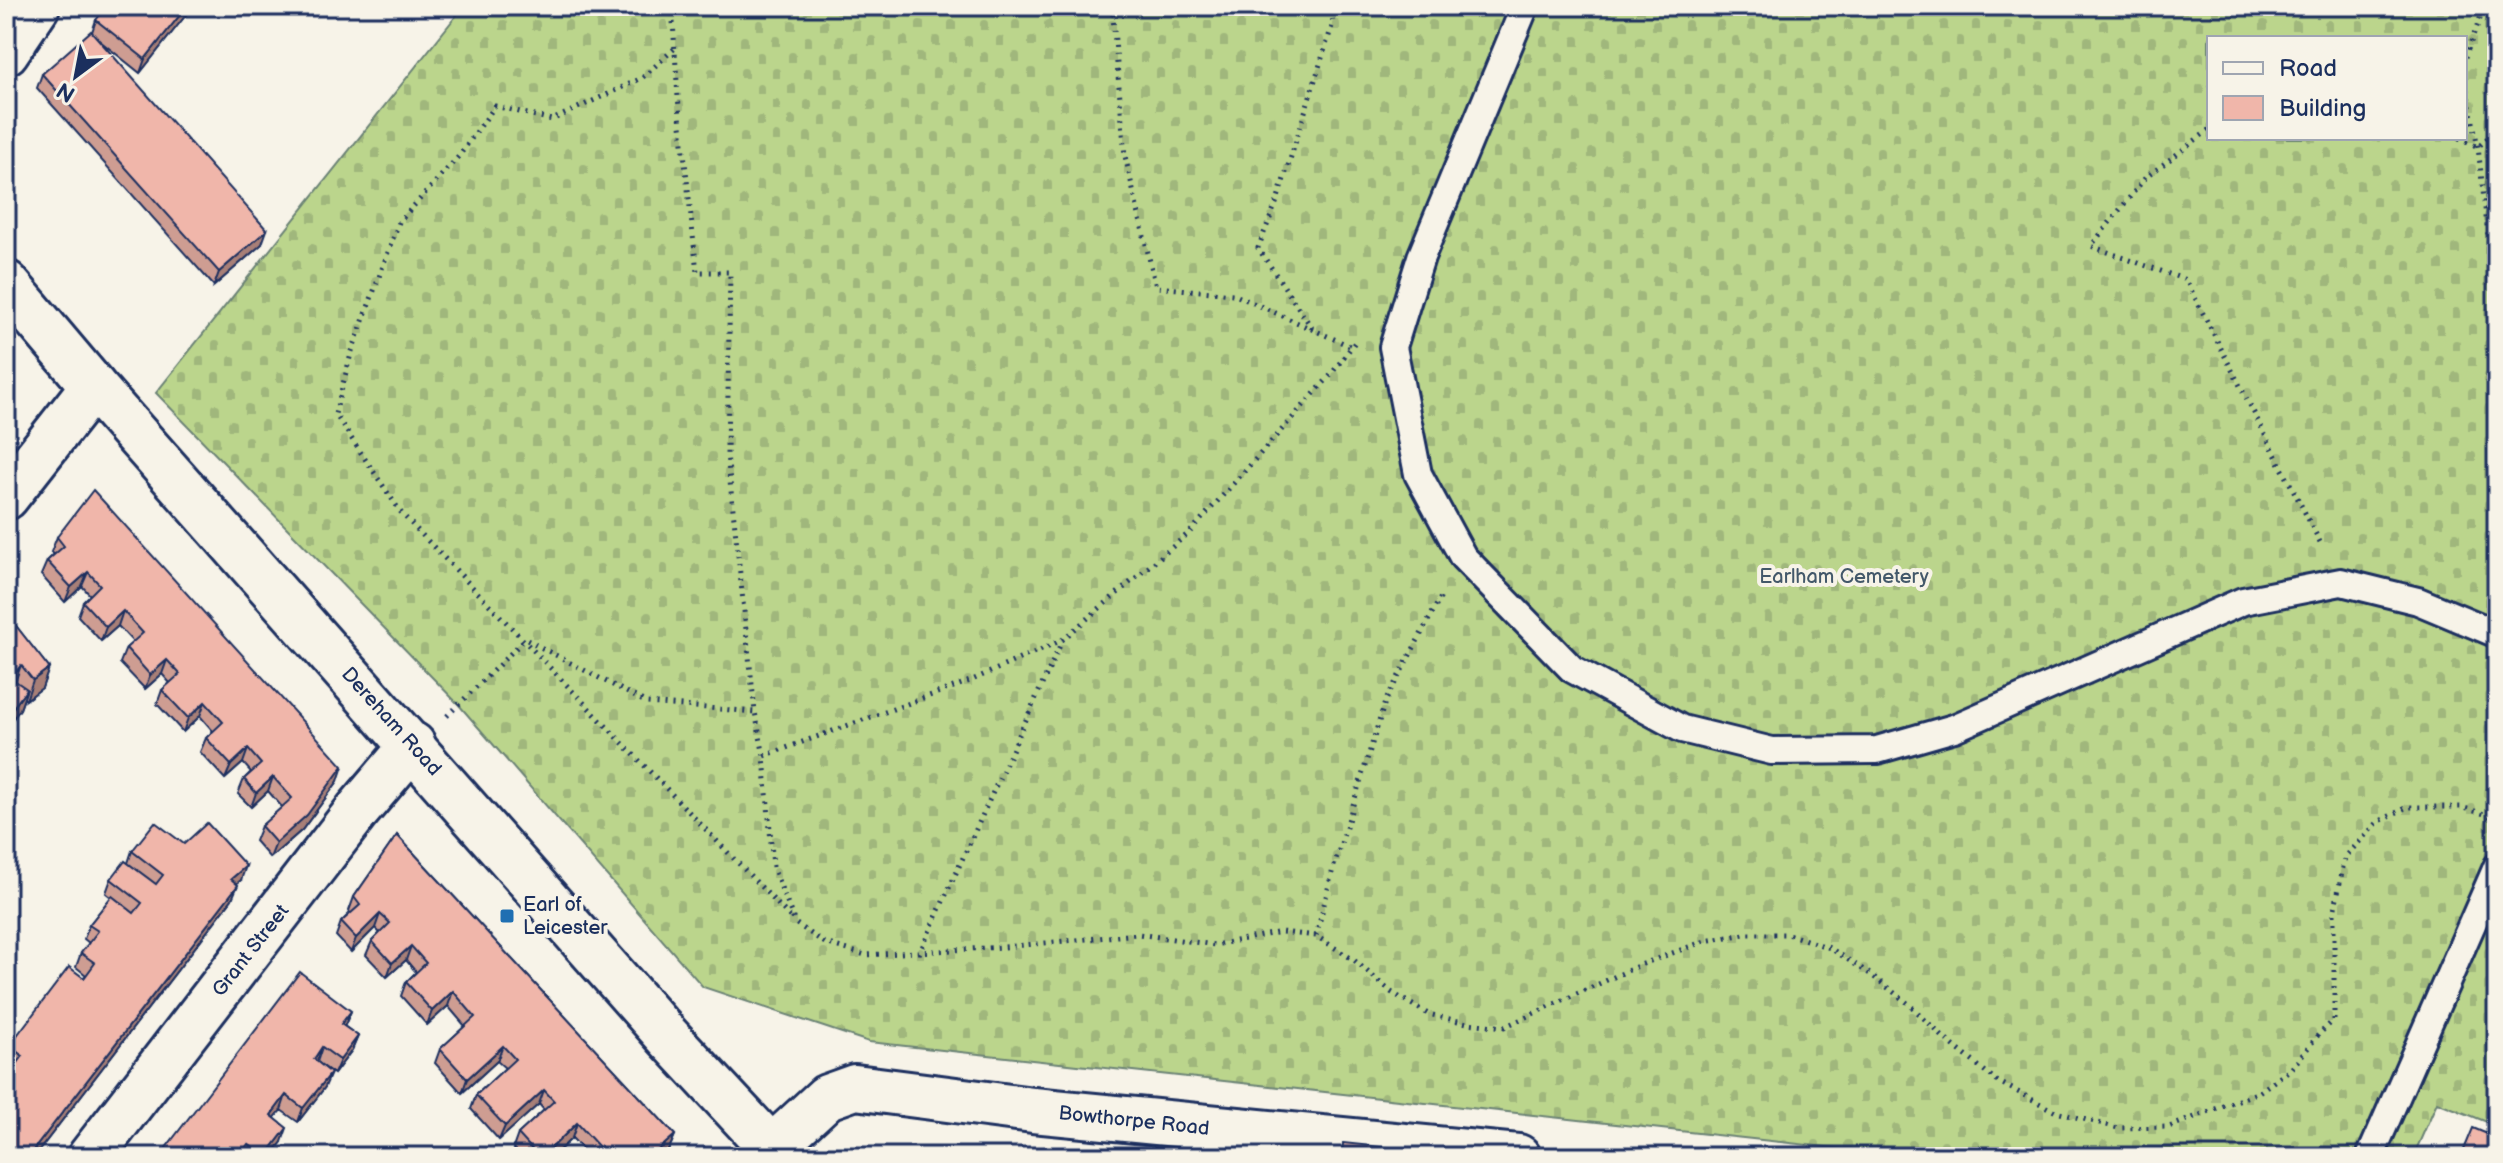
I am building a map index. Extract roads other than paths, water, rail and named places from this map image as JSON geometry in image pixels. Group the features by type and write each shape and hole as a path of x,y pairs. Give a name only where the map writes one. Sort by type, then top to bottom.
{"street":[{"path":"6,52 37,6"},
{"name":"Dereham Road","path":"6,283 93,386 772,1154"},
{"path":"6,497 93,386"},
{"name":"Grant Street","path":"90,1157 357,811 413,745"},
{"name":"Bowthorpe Road","path":"772,1154 827,1097 855,1087 1033,1110 1518,1157"}],"lane":[{"path":"1525,6 1421,257 1393,347 1418,474 1463,557 1572,669 1682,729 1772,751 1877,750 1954,728 2243,601 2341,582 2418,601 2497,634"},
{"path":"2370,1157 2497,867"}],"place":[{"name":"Earl of Leicester","path":"507,916"}],"park label":[{"name":"Earlham Cemetery","path":"1844,576"}]}
